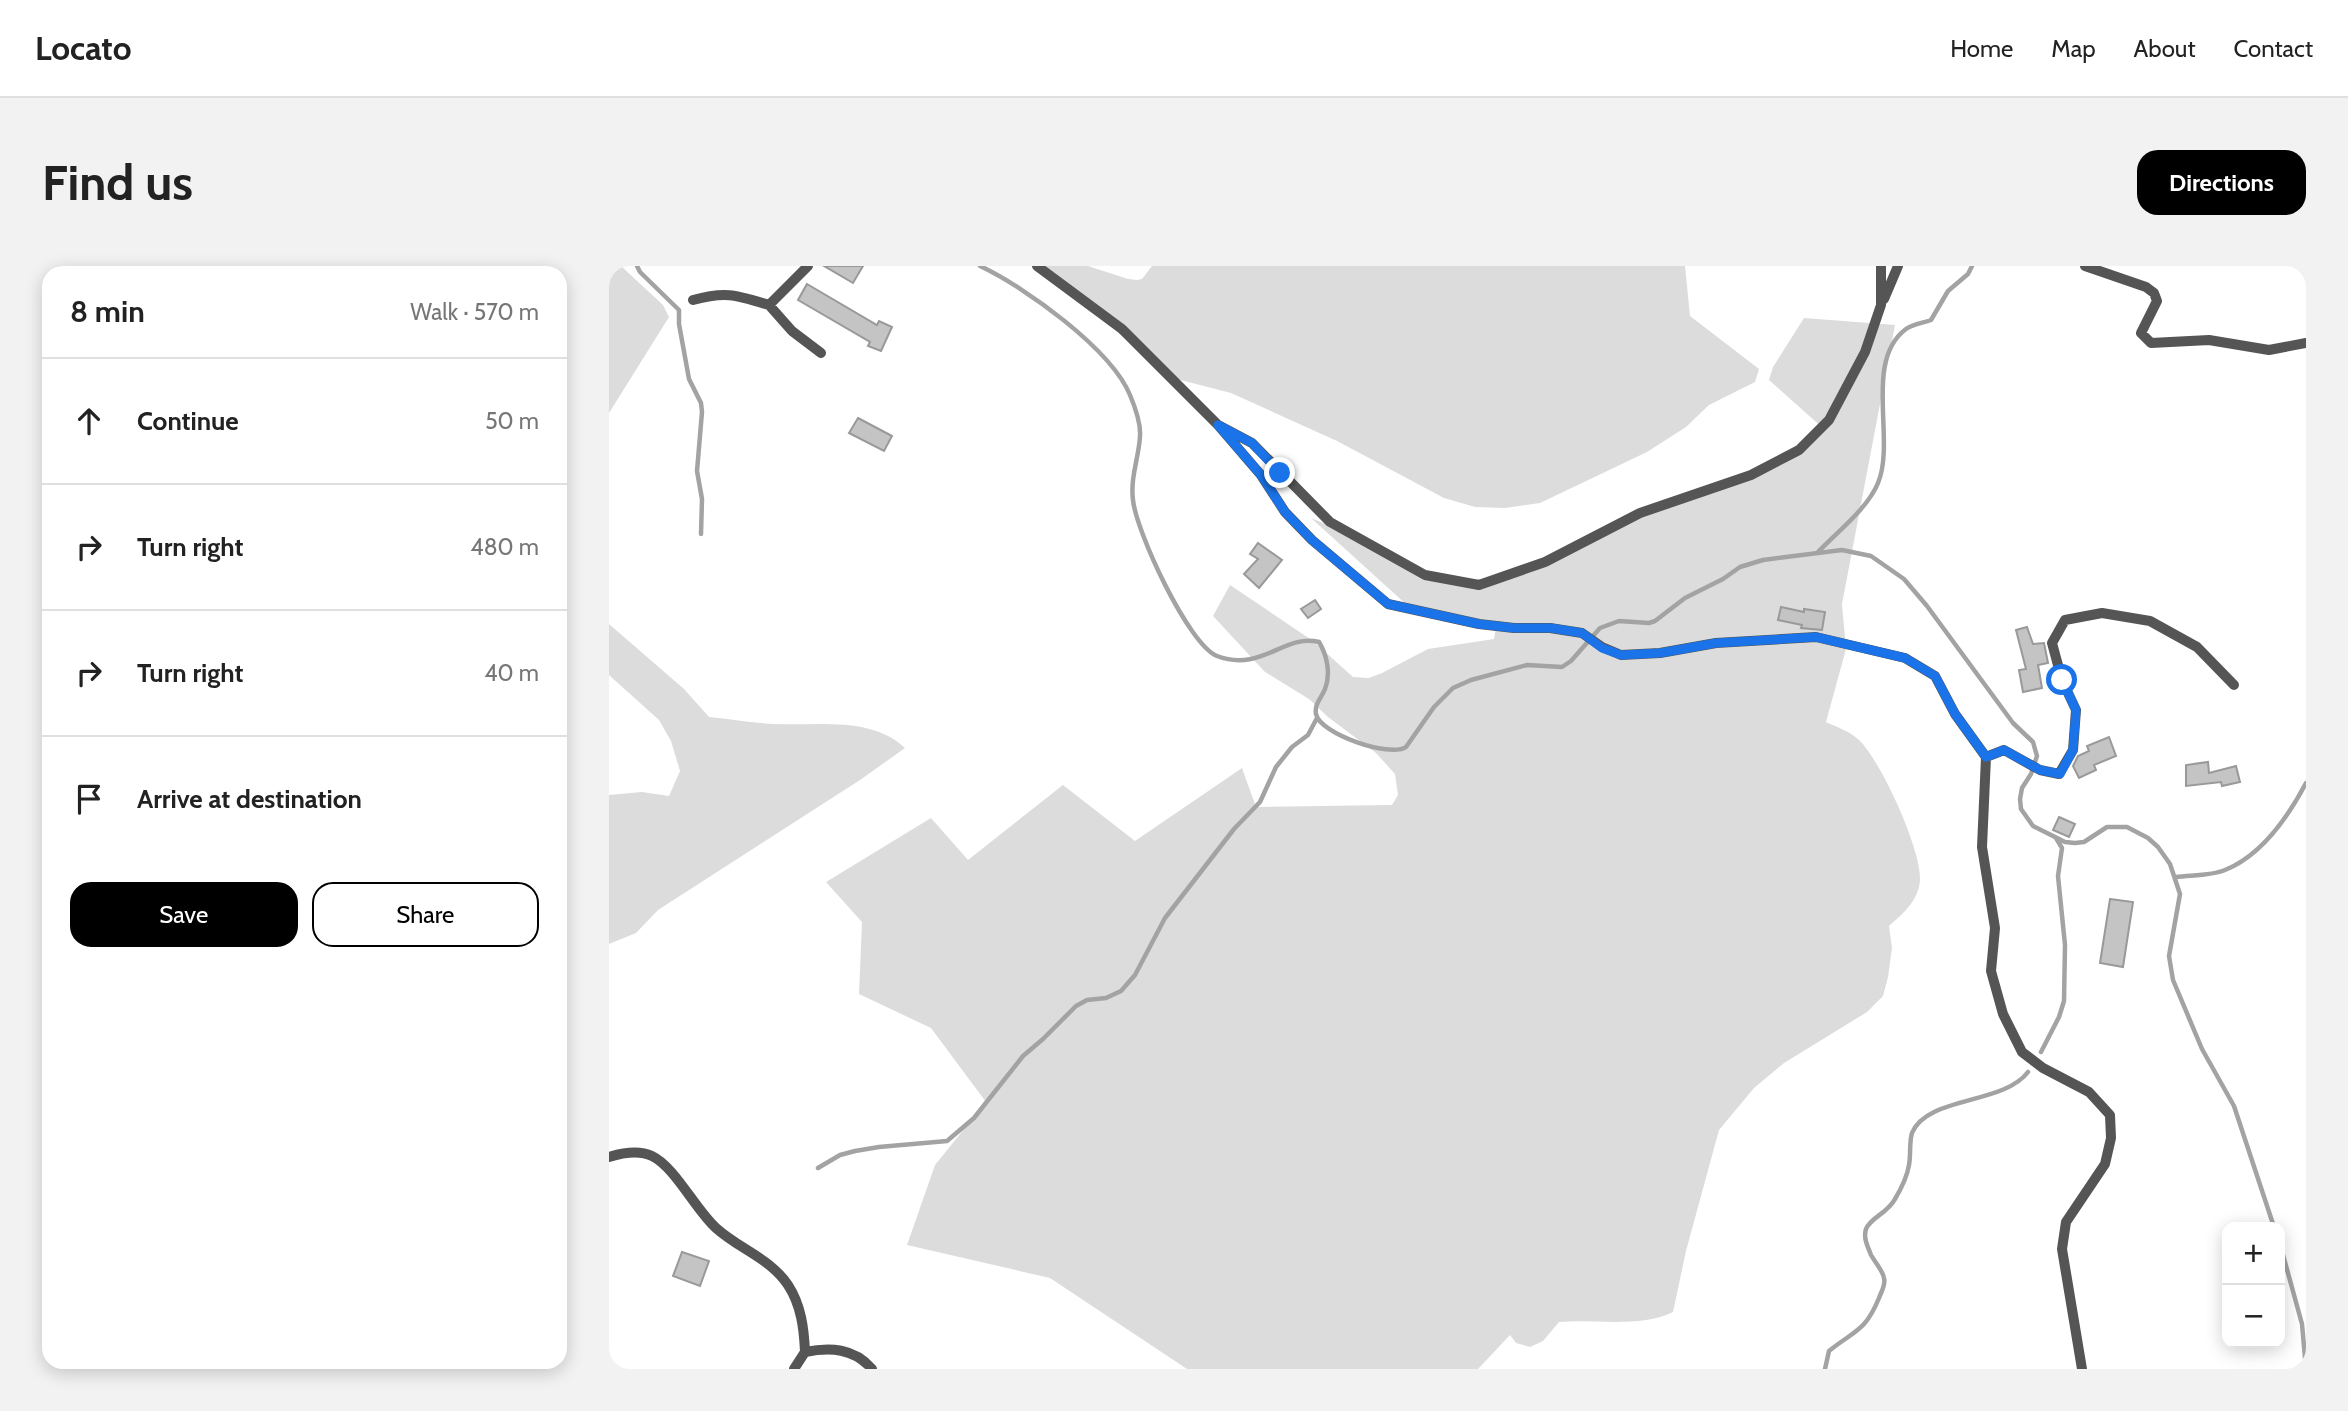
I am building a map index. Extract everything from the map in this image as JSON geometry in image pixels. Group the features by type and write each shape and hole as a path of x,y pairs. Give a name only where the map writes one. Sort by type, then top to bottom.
{"street":[{"path":"769,305 808,266"},
{"path":"1037,266 1122,329 1218,425 1261,475 1285,512 1312,540 1388,604 1479,624 1551,628 1582,633 1597,644 1621,655 1660,653 1716,643 1816,637 1905,658 1935,676 1955,714 1986,757 1982,847 1995,928 1991,971 2003,1014 2022,1052 2043,1068 2089,1091 2110,1115 2111,1138 2105,1164 2066,1222 2062,1249 2082,1369"},
{"path":"1881,266 1881,304"},
{"path":"1218,425 1252,443 1330,522 1425,575 1479,585 1545,562 1640,513 1751,475 1799,450 1829,420 1865,352 1881,304 1898,266"},
{"path":"2085,266 2145,287 2154,293 2157,301 2141,333 2151,343 2209,340 2269,350 2306,343"},
{"path":"693,300 716,294 738,296 769,305 792,331 821,353"},
{"path":"1986,757 2004,750 2040,770 2060,774 2073,750 2076,710 2062,680 2052,643 2065,620 2102,612 2150,621 2196,647 2234,685"},
{"path":"609,1157 632,1153 650,1155 664,1165 718,1230 780,1273 797,1300 803,1324 805,1352 794,1369"},
{"path":"805,1352 828,1348 840,1350 855,1356 871,1369"}],"shaded area":[{"path":"609,266 621,266 663,305 669,317 609,413"},
{"path":"1042,266 1088,266 1137,280 1142,279 1152,266 1685,266 1690,316 1759,369 1755,382 1709,405 1686,427 1647,452 1540,503 1505,508 1475,507 1444,498 1337,441 1231,393 1169,377"},
{"path":"1804,318 1895,325 1842,604 1846,649 1826,722 1856,737 1878,766 1898,805 1914,846 1919,886 1910,905 1889,926 1892,948 1883,996 1867,1012 1784,1063 1754,1088 1719,1130 1686,1251 1673,1312 1647,1320 1559,1322 1543,1341 1530,1347 1516,1343 1510,1335 1478,1369 1187,1369 1050,1278 907,1245 935,1165 986,1102 931,1028 859,994 862,922 826,882 931,818 968,860 1063,785 1135,841 1242,768 1256,807 1392,805 1398,795 1395,774 1376,753 1309,699 1265,672 1213,616 1230,585 1313,641 1353,677 1369,678 1428,649 1494,639 1496,627 1408,606 1311,518 1368,542 1438,578 1464,581 1520,574 1631,521 1787,457 1825,430 1769,380 1773,367"},
{"path":"609,624 684,689 709,717 766,723 860,727 891,738 905,748 658,910 636,933 609,944 609,795 642,792 669,796 680,771 671,741 659,720 609,675"}],"building":[{"path":"824,266 863,266 853,283"},
{"path":"807,284 877,325 879,321 892,327 881,351 868,346 870,342 798,300"},
{"path":"858,418 892,436 884,451 849,433"},
{"path":"1258,543 1282,560 1259,588 1244,574 1258,559 1250,554"},
{"path":"1315,600 1321,609 1308,618 1301,609"},
{"path":"1781,607 1804,612 1804,609 1825,612 1822,630 1801,628 1802,625 1778,620"},
{"path":"2027,627 2033,644 2044,643 2048,663 2038,665 2042,688 2023,692 2019,670 2026,669 2016,630"},
{"path":"2109,737 2116,756 2094,765 2096,770 2079,778 2073,766 2078,756 2089,751 2087,746"},
{"path":"2208,762 2209,773 2236,766 2240,782 2222,786 2221,782 2186,786 2186,765"},
{"path":"2059,817 2075,824 2069,837 2053,830"},
{"path":"2110,899 2133,902 2123,967 2100,963"},
{"path":"682,1252 709,1261 700,1286 673,1276"}],"waterway":[{"path":"637,266 679,310 689,379 701,403 702,412 697,471 702,499 701,534"},
{"path":"980,266 1020,289 1065,321 1105,358 1120,377 1132,400 1140,426 1133,484 1136,515 1165,585 1192,631 1205,647 1217,656 1233,660 1260,657 1295,643 1319,642 1326,659 1328,677 1316,707 1316,714 1320,722 1329,729 1357,742 1386,749 1398,750 1406,747 1434,707 1453,688 1471,680 1527,665 1562,667 1571,661 1600,628 1619,621 1655,621 1685,598 1723,579 1740,567 1763,560 1842,550 1871,556 1904,579 2013,723 2033,742 2037,756 2031,774 2022,788 2020,799 2021,809 2033,826 2065,842 2075,843 2084,842 2107,827 2127,827 2148,838 2170,864 2180,894 2169,956 2173,980 2202,1049 2234,1106 2272,1222"},
{"path":"1818,552 1860,511 1878,483 1883,465 1884,445 1883,380 1893,343 1909,327 1931,320 1948,291 1968,274 1972,266"},
{"path":"818,1168 840,1155 855,1151 947,1141 974,1118 1023,1056 1076,1006 1087,1000 1106,998 1121,991 1135,975 1165,918 1234,829 1260,802 1276,767 1292,747 1308,735 1317,718"},
{"path":"2176,877 2219,872 2251,855 2273,834 2306,783"},
{"path":"2041,1052 2064,1001 2065,945 2058,876 2062,848 2056,838"},
{"path":"1825,1369 1829,1351 1864,1324 1883,1288 1883,1275 1871,1255 1865,1232 1868,1225 1892,1204 1902,1187 1909,1165 1912,1133 1920,1121 1949,1106 2001,1090 2016,1083 2028,1072"},
{"path":"2285,1262 2302,1324 2306,1369"}],"route":[{"path":"1280,473 1252,443 1218,425 1261,475 1285,512 1312,540 1388,604 1479,624 1551,628 1582,633 1602,648 1621,655 1660,653 1716,643 1816,637 1905,658 1935,676 1955,714 1986,757 2004,750 2040,770 2060,774 2073,750 2076,710 2062,680"}]}
